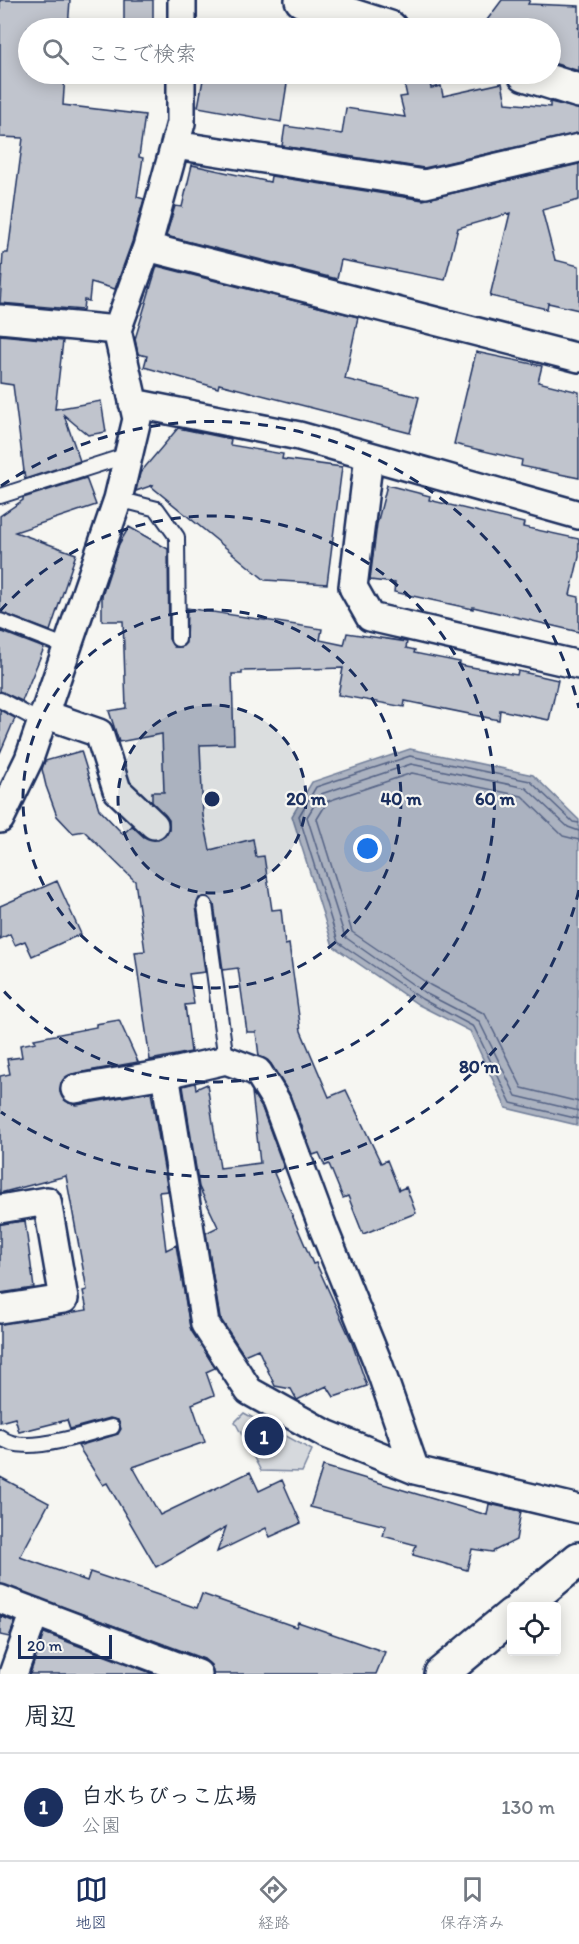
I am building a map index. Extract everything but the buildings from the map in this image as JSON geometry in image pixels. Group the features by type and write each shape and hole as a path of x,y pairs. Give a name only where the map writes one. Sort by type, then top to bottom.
{"street":[{"path":"182,0 182,18"},
{"path":"308,1 360,18"},
{"path":"0,819 29,759 118,499 137,419 117,330 147,247 181,123 181,84"},
{"path":"557,84 579,91"},
{"path":"175,145 425,184 579,148"},
{"path":"147,247 579,358"},
{"path":"0,319 117,330"},
{"path":"133,403 299,436 579,515"},
{"path":"369,456 353,587 370,617 579,665"},
{"path":"43,718 99,733 117,790 154,825"},
{"path":"0,775 29,759"},
{"path":"75,1089 165,1074 226,1060 258,1072 276,1101 378,1363 415,1470"},
{"path":"165,1074 205,1324 249,1391 326,1434 415,1470 579,1509"},
{"path":"0,1209 47,1201 64,1299 0,1310"},
{"path":"527,1602 579,1559"},
{"path":"0,1599 198,1674"},
{"path":"13,1674 35,1612"},
{"path":"441,1674 507,1619"}],"lane":[{"path":"0,496 128,455"},
{"path":"118,499 157,509 177,537 178,639"},
{"path":"0,621 68,647"},
{"path":"0,700 43,718"},
{"path":"205,905 226,1060"},
{"path":"0,1437 9,1444 31,1446 112,1427"}],"shaded area":[{"path":"244,1413 312,1450 302,1472 261,1471 235,1422"}],"water":[{"path":"410,749 533,775 579,820 577,1125 506,1108 470,1031 419,1005 333,946 292,816 312,782"}],"place":[{"name":"白水ちびっこ広場","path":"264,1436"}]}
